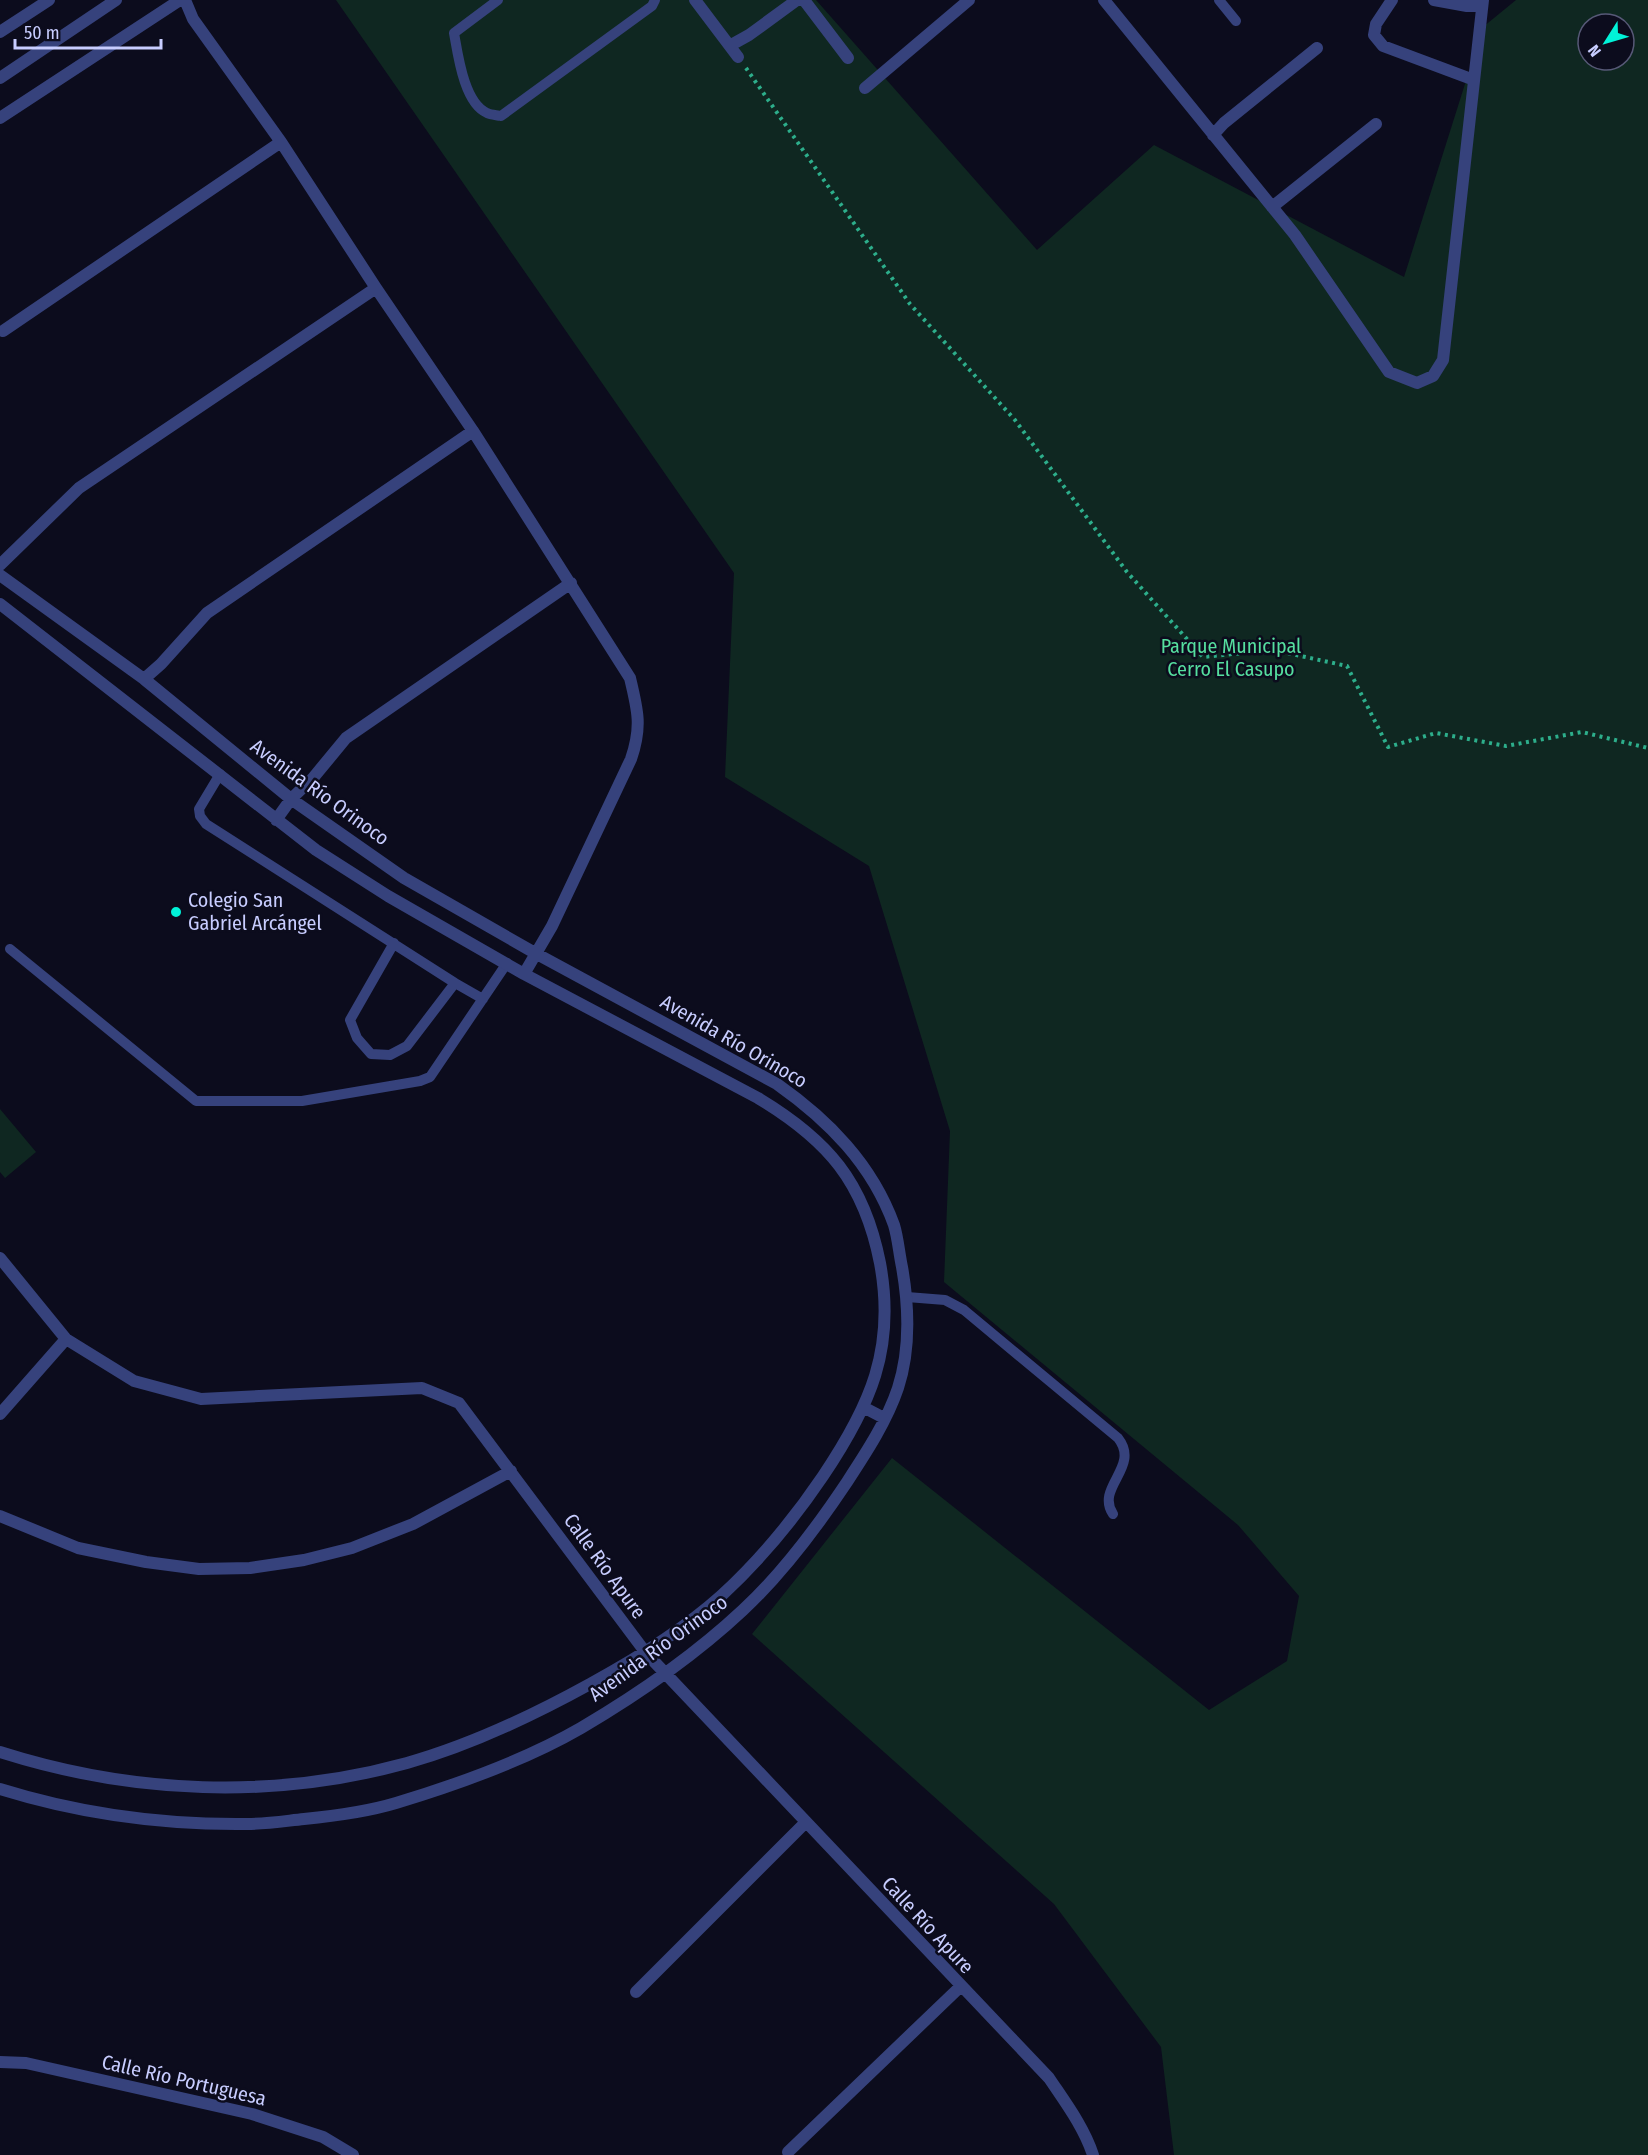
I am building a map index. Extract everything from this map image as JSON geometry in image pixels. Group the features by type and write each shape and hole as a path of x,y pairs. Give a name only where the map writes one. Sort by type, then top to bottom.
{"street":[{"path":"0,32 49,0"},
{"path":"0,78 116,0"},
{"path":"0,118 183,0 193,19 280,142 473,431 630,678 638,710 639,738 557,916 524,974"},
{"path":"694,0 738,57"},
{"path":"731,45 749,35 797,0"},
{"path":"804,0 848,58"},
{"path":"866,88 969,0"},
{"path":"1104,0 1295,235 1389,372 1417,383 1433,376 1443,360 1483,3 1467,6 1434,0"},
{"path":"1392,0 1376,24 1374,35 1383,46 1474,80"},
{"path":"1213,135 1224,123 1317,48"},
{"path":"1272,207 1376,124"},
{"path":"3,331 280,142"},
{"path":"0,565 79,488 376,288"},
{"path":"144,680 207,613 473,431"},
{"name":"Avenida Río Orinoco","path":"0,575 144,680 291,799 404,878 535,953 777,1084 801,1101 833,1129 864,1168 877,1190 894,1226 907,1296 908,1326 898,1388 884,1418 861,1461 835,1500 778,1573 730,1622 663,1674 581,1728 520,1760 393,1804 336,1816 249,1824 144,1821 47,1803 0,1789"},
{"path":"276,820 291,799 313,778 346,738 571,583"},
{"name":"Avenida Río Orinoco","path":"0,604 316,850 388,896 524,974 728,1081 789,1116 829,1152 844,1170 866,1215 878,1254 886,1315 882,1351 870,1394 847,1441 797,1514 720,1597 646,1653 562,1700 486,1736 407,1763 319,1781 212,1788 128,1782 57,1769 0,1752"},
{"path":"789,1116 801,1101"},
{"name":"Calle Río Apure","path":"0,1258 66,1339 134,1382 201,1399 422,1388 459,1403 663,1674 1049,2078 1076,2119 1090,2144 1093,2155"},
{"path":"0,1414 66,1339"},
{"path":"863,1407 884,1418"},
{"path":"0,1516 78,1548 199,1569 250,1568 304,1560 352,1548 413,1524 511,1471"},
{"path":"636,1992 805,1823"},
{"path":"788,2152 960,1987"},
{"name":"Calle Río Portuguesa","path":"0,2062 26,2063 252,2114 323,2137 353,2155"}],"lane":[{"path":"498,0 454,33 461,69 472,99 486,113 501,116 652,6 656,0"},
{"path":"1220,0 1236,21"},
{"path":"220,774 199,809 200,816 206,824 483,999"},
{"path":"394,943 350,1020 357,1038 371,1054 390,1055 407,1046 455,983"},
{"path":"10,949 196,1101 302,1101 420,1081 430,1077 507,963"},
{"path":"907,1296 945,1300 964,1310 1118,1438 1125,1454 1123,1465 1108,1497 1108,1504 1113,1514"}],"path":[{"path":"738,57 910,304 1015,420 1127,572 1203,657 1273,650 1347,666 1388,747 1436,733 1506,746 1582,732 1648,748"}],"green space":[{"name":"Parque Municipal Cerro El Casupo","path":"336,0 816,0 1037,250 1154,145 1404,277 1483,27 1516,0 1648,0 1648,2155 1174,2155 1161,2047 1054,1904 752,1634 892,1458 1209,1710 1287,1661 1299,1596 1238,1525 944,1282 950,1131 869,866 725,777 734,573"},
{"path":"0,1109 36,1152 5,1178 0,1172"}],"place":[{"name":"Colegio San Gabriel Arcángel","path":"176,912"}]}
